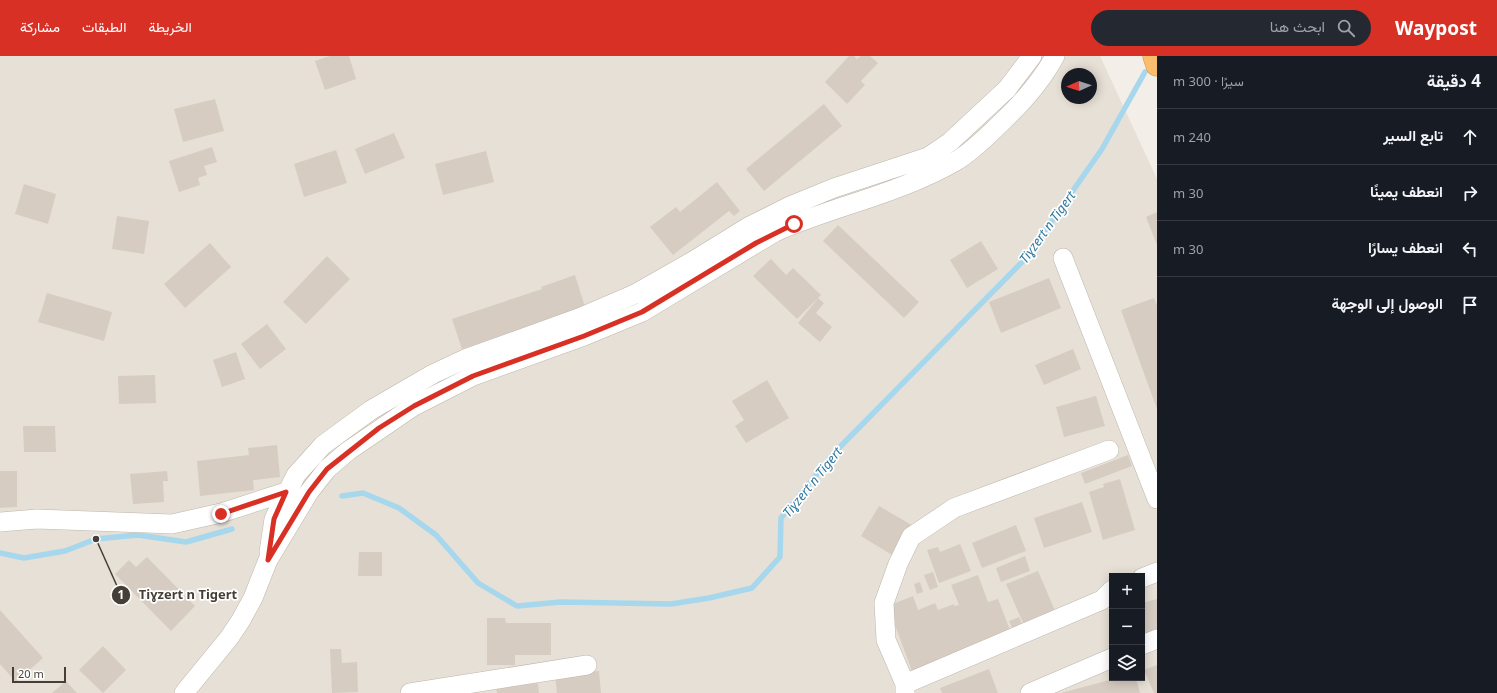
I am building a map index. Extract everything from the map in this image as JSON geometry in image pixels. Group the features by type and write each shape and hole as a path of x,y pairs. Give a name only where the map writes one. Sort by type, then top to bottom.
{"highway":[{"path":"1154,56 1157,65"}],"street":[{"path":"268,560 274,519 286,492 296,475 323,444 370,410 433,374 466,359 579,318 635,294 748,227 790,206 834,188 915,162 939,150 950,142 1007,89 1032,56"},
{"path":"184,693 229,638 241,620 253,598 268,560 309,492 327,469 379,428 414,406 473,376 584,336 642,312 781,229 919,180 957,160 985,138 1029,95 1047,71 1055,56"},
{"path":"1063,258 1157,500"},
{"path":"1109,593 1102,600 905,688 886,640 884,603 898,564 911,537 954,508 1110,450"},
{"path":"0,522 37,519 172,524 221,514 286,492"},
{"path":"1145,577 1157,572"},
{"path":"1145,644 1157,638"},
{"path":"1030,693 1109,659"},
{"path":"410,693 587,665"}],"shaded area":[{"path":"0,56 1100,56 1157,179 1157,693 0,693"}],"building":[{"path":"330,56 349,56 356,79 325,90 315,61"},
{"path":"849,56 854,56 857,59 861,56 870,56 878,63 861,81 865,85 847,104 825,82"},
{"path":"215,99 224,131 183,142 174,109"},
{"path":"824,104 842,126 764,191 746,169"},
{"path":"394,133 405,158 365,174 355,149"},
{"path":"212,147 217,162 204,166 207,175 198,178 200,185 179,192 169,161"},
{"path":"336,150 347,183 304,197 294,164"},
{"path":"486,151 494,182 443,195 435,164"},
{"path":"717,182 740,211 734,216 729,211 673,255 650,227 676,207 680,212"},
{"path":"24,184 56,194 48,224 15,214"},
{"path":"1157,212 1157,245 1146,217"},
{"path":"117,216 149,221 144,254 112,249"},
{"path":"838,225 919,302 904,318 823,241"},
{"path":"981,241 998,269 967,288 950,260"},
{"path":"210,243 231,267 185,308 164,284"},
{"path":"327,256 350,279 306,324 283,302"},
{"path":"771,259 786,275 793,268 821,295 797,319 753,276"},
{"path":"575,275 585,307 462,349 452,319 542,289 541,287"},
{"path":"1049,278 1061,308 1001,333 989,302"},
{"path":"47,293 112,312 104,341 38,322"},
{"path":"818,298 824,303 816,313 832,327 820,342 798,323"},
{"path":"1154,298 1157,305 1157,409 1121,310"},
{"path":"267,324 286,349 260,369 241,344"},
{"path":"1073,349 1081,369 1044,385 1035,365"},
{"path":"236,352 245,379 222,387 213,360"},
{"path":"155,375 156,403 119,404 118,376"},
{"path":"767,380 789,418 746,443 735,426 744,420 732,401"},
{"path":"1096,396 1105,426 1064,437 1056,407"},
{"path":"23,426 55,426 56,452 24,452"},
{"path":"277,445 280,477 253,480 254,490 200,496 197,461 249,455 248,448"},
{"path":"1128,455 1132,466 1085,484 1081,473"},
{"path":"0,471 17,471 17,507 0,508"},
{"path":"167,471 168,481 163,481 164,502 133,504 130,474"},
{"path":"1120,479 1135,530 1103,540 1089,492 1104,487 1103,484"},
{"path":"1082,502 1092,532 1044,548 1034,518"},
{"path":"879,506 915,527 897,558 861,536"},
{"path":"1016,525 1026,551 982,568 972,543"},
{"path":"960,544 971,571 939,583 927,550 938,547 940,552"},
{"path":"359,552 382,552 382,576 358,576"},
{"path":"1025,556 1030,571 1001,582 996,568"},
{"path":"147,557 195,606 171,631 115,574 129,560 136,567"},
{"path":"1038,571 1056,613 1025,627 1006,584"},
{"path":"933,572 938,587 930,590 924,575"},
{"path":"978,575 988,602 998,599 1012,635 913,674 888,606 913,596 918,610 935,603 938,610 954,604 954,606 959,605 951,585"},
{"path":"920,582 923,592 917,594 914,584"},
{"path":"1157,599 1157,633 1145,636 1145,609 1145,602"},
{"path":"0,610 43,658 16,682 0,664"},
{"path":"1019,617 1023,626 1013,630 1009,621"},
{"path":"487,618 505,618 506,623 551,623 551,655 515,655 515,665 487,665"},
{"path":"103,646 126,670 103,693 79,670"},
{"path":"330,649 341,649 342,663 357,662 358,692 332,693"},
{"path":"1157,665 1157,693 1154,693 1145,670"},
{"path":"989,669 998,693 942,693 940,688"},
{"path":"599,671 601,693 557,693 555,676"},
{"path":"1109,680 1137,681 1140,693 1061,693"},
{"path":"66,681 77,693 52,693"},
{"path":"538,683 539,693 497,693 496,688"}],"waterway":[{"name":"Tiɣzert n Tigert","path":"342,496 363,493 399,508 436,535 478,583 517,606 561,602 671,604 709,598 752,588 780,557 781,518 836,451 1026,258 1102,149 1145,72"},
{"name":"Tiɣzert n Tigert","path":"0,553 24,558 65,551 96,539 138,535 186,542 232,529"}],"place":[{"name":"Tiɣzert n Tigert","path":"96,539"}],"route":[{"path":"221,514 286,492 274,519 268,560 309,492 327,469 379,428 414,406 473,376 584,336 642,312 775,232 794,224"}]}
